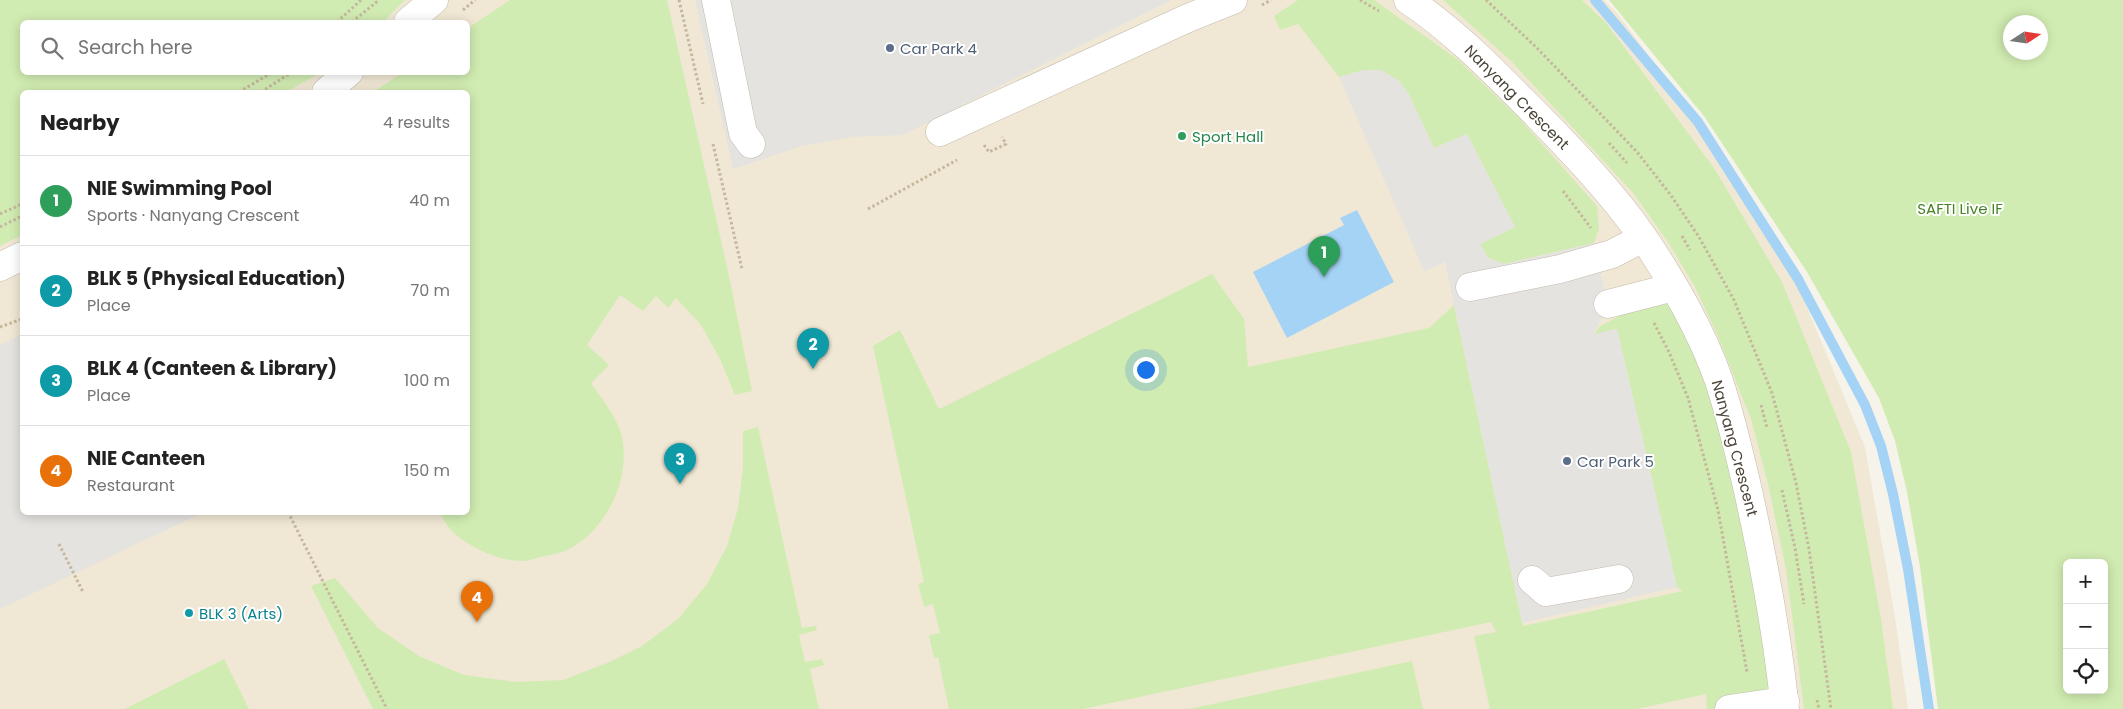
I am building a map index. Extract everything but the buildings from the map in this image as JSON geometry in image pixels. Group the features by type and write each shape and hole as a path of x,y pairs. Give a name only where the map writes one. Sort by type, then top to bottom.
{"street":[{"path":"410,20 434,0"},
{"path":"716,0 743,133 751,144"},
{"path":"940,132 1233,0"},
{"name":"Nanyang Crescent","path":"1408,0 1457,37 1517,96 1613,197 1644,238 1674,287 1701,340 1718,380 1734,432 1762,552 1785,705"},
{"path":"328,90 346,75"},
{"path":"1470,287 1560,269 1612,254 1644,238"},
{"path":"0,267 20,257"},
{"path":"1608,304 1674,287"},
{"path":"1532,580 1546,592 1619,579"},
{"path":"1741,706 1785,705"}],"path":[{"path":"339,20 362,0"},
{"path":"354,20 379,0"},
{"path":"1360,0 1377,9 1385,16"},
{"path":"243,90 268,75"},
{"path":"264,90 287,75"},
{"path":"989,152 1006,144"},
{"path":"868,209 963,157"},
{"path":"1559,185 1612,254"},
{"path":"0,214 20,205"},
{"path":"0,227 20,217"},
{"path":"1639,295 1669,352 1688,398 1718,510 1737,608 1741,706"},
{"path":"0,327 20,320"},
{"path":"290,515 387,709"},
{"path":"59,544 83,592"}],"shaded area":[{"path":"0,0 1604,0 1617,13 1726,160 1794,276 1865,447 1895,617 1908,709 0,709"},
{"name":"Car Park 4","path":"695,0 1171,0 903,135 853,137 802,146 733,169"},
{"name":"Car Park 5","path":"1364,70 1381,70 1399,81 1408,93 1434,148 1467,134 1515,227 1480,244 1488,258 1505,264 1594,243 1608,304 1594,334 1617,329 1677,587 1522,623 1445,262 1424,271 1339,77"},
{"path":"20,335 20,515 198,515 0,609 0,345"}],"green space":[{"path":"0,0 405,0 385,20 20,20 20,75 316,75 290,90 20,90 20,236 0,246"},
{"path":"510,0 667,0 729,276 752,391 735,395 720,359 701,325 676,298 668,308 656,296 643,311 620,295 587,345 609,365 591,383 618,426 623,443 622,473 613,502 596,528 573,547 557,554 521,561 504,559 486,553 469,544 448,527 440,515 470,515 470,90 376,90 399,75 470,75 470,27"},
{"path":"1298,0 1374,0 1457,59 1519,118 1597,206 1599,229 1594,243 1504,264 1488,258 1480,244 1515,227 1467,135 1434,148 1408,93 1399,81 1364,70 1339,77 1298,24 1280,30 1274,16"},
{"path":"1443,0 1582,0 1606,23 1714,168 1782,282 1851,452 1881,619 1893,709 1804,709 1786,569 1768,484 1751,419 1717,334 1695,287 1668,242 1634,194 1511,61"},
{"name":"SAFTI Live IF","path":"1609,0 2123,0 2123,709 1938,709 1920,567 1907,492 1895,441 1879,398 1807,272 1704,116"},
{"path":"1212,274 1244,319 1248,367 1429,328 1454,305 1523,626 1683,591 1677,587 1617,329 1594,335 1599,327 1674,287 1701,340 1786,709 1707,709 1706,694 1637,709 1490,709 1474,636 1496,632 1491,622 1083,709 949,709 938,657 934,658 929,635 940,633 933,604 924,607 918,584 924,582 873,346 900,330 939,409"},
{"path":"758,427 802,628 816,626 817,630 799,635 805,662 822,659 824,665 810,669 819,709 373,709 311,586 335,578 378,628 419,656 464,675 518,682 563,680 607,663 642,646 678,619 707,584 727,546 738,508 743,468 743,431"},
{"path":"224,659 249,709 125,709"},
{"path":"1412,661 1423,709 1189,709"}],"water":[{"path":"1357,210 1394,282 1287,338 1253,272 1344,225 1340,218"}],"waterway":[{"path":"1595,0 1698,122 1798,279 1865,405 1881,446 1893,494 1908,569 1929,709"}],"place":[{"name":"Car Park 4","path":"890,48"},
{"name":"Sport Hall","path":"1182,136"},
{"name":"NIE Swimming Pool","path":"1324,277"},
{"name":"BLK 5 (Physical Education)","path":"813,369"},
{"name":"Car Park 5","path":"1567,461"},
{"name":"BLK 4 (Canteen & Library)","path":"680,484"},
{"name":"BLK 3 (Arts)","path":"189,613"},
{"name":"NIE Canteen","path":"477,622"}]}
